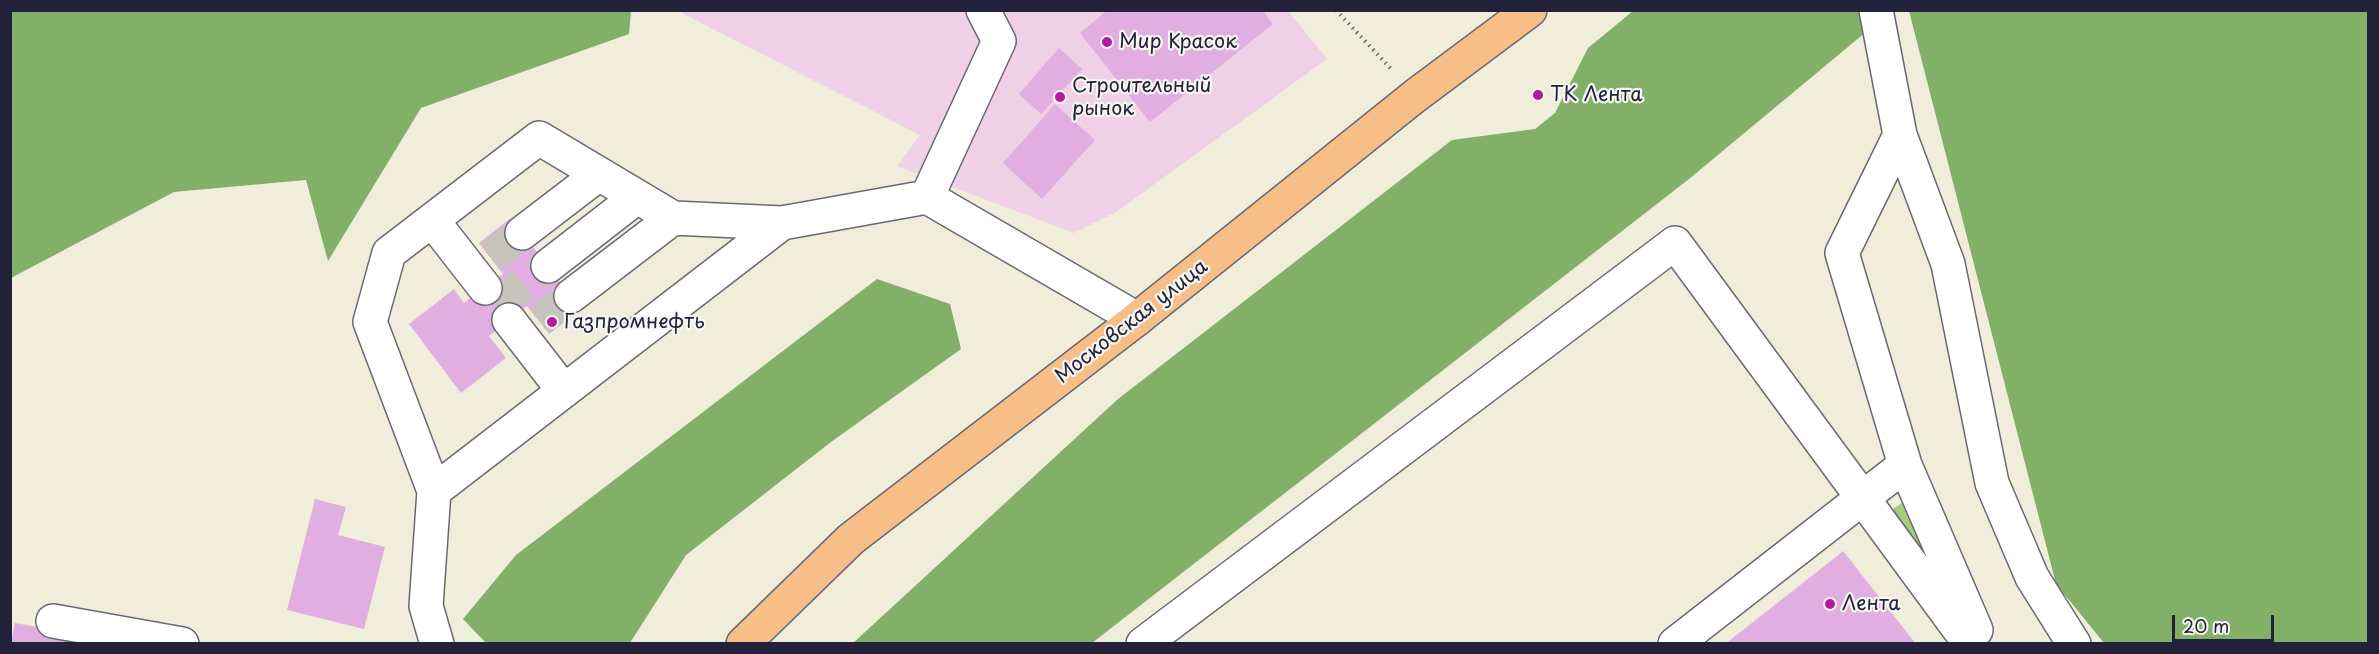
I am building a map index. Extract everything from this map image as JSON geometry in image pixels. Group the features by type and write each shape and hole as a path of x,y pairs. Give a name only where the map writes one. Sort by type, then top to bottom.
{"main road":[{"name":"Московская улица","path":"743,644 851,538 1137,319 1415,96 1530,10"}],"street":[{"path":"927,197 999,40 983,10"},
{"path":"1876,10 1900,135 1948,264 1992,483 2032,577 2074,644"},
{"path":"1900,135 1842,253 1905,465 1981,644"},
{"path":"437,644 426,606 434,491 370,322 389,253 539,138 673,218 782,223 927,197 1137,319"},
{"path":"522,232 599,174"},
{"path":"548,266 637,197"},
{"path":"571,296 673,218"},
{"path":"432,220 482,272"},
{"path":"434,491 782,223"},
{"path":"1143,644 1675,243 1970,644"},
{"path":"523,325 564,391"},
{"path":"1675,644 1905,465"},
{"path":"53,621 182,644"}],"path":[{"path":"1336,10 1415,96"}],"shaded area":[{"name":"Строительный рынок","path":"678,11 1288,11 1327,59 1116,212 1074,233 897,166 920,135"}],"green space":[{"path":"11,10 631,11 629,34 421,108 328,261 306,180 174,192 11,278"},
{"path":"1633,11 1858,11 1866,32 1689,179 1092,643 852,644 1118,399 1452,140 1535,129 1555,113 1588,48"},
{"path":"1909,11 2368,11 2368,643 2104,643 2056,584"},
{"path":"877,279 950,304 961,349 831,442 686,555 630,643 486,643 463,619 516,555"},
{"path":"1909,498 1936,570 1884,515"}],"building":[{"path":"1108,10 1262,10 1273,24 1150,122 1080,33"},
{"path":"1059,48 1082,69 1041,114 1019,94"},
{"path":"1055,104 1095,140 1042,199 1003,163"},
{"path":"511,218 580,308 548,332 527,306 489,336 506,358 461,393 409,324 454,289 464,303 503,274 479,243"},
{"path":"315,499 346,507 338,535 385,547 364,629 287,610"},
{"name":"Лента","path":"1843,551 1916,644 1725,644 1827,564"},
{"path":"15,623 111,640 111,644 11,644"}],"tunnel":[{"path":"490,257 522,233"},
{"path":"497,304 548,266"},
{"path":"539,321 571,296"}],"place":[{"name":"Мир Красок","path":"1107,42"},
{"name":"ТК Лента","path":"1538,95"},
{"name":"Строительный рынок","path":"1060,97"},
{"name":"Газпромнефть","path":"552,322"},
{"name":"Лента","path":"1830,604"}]}
